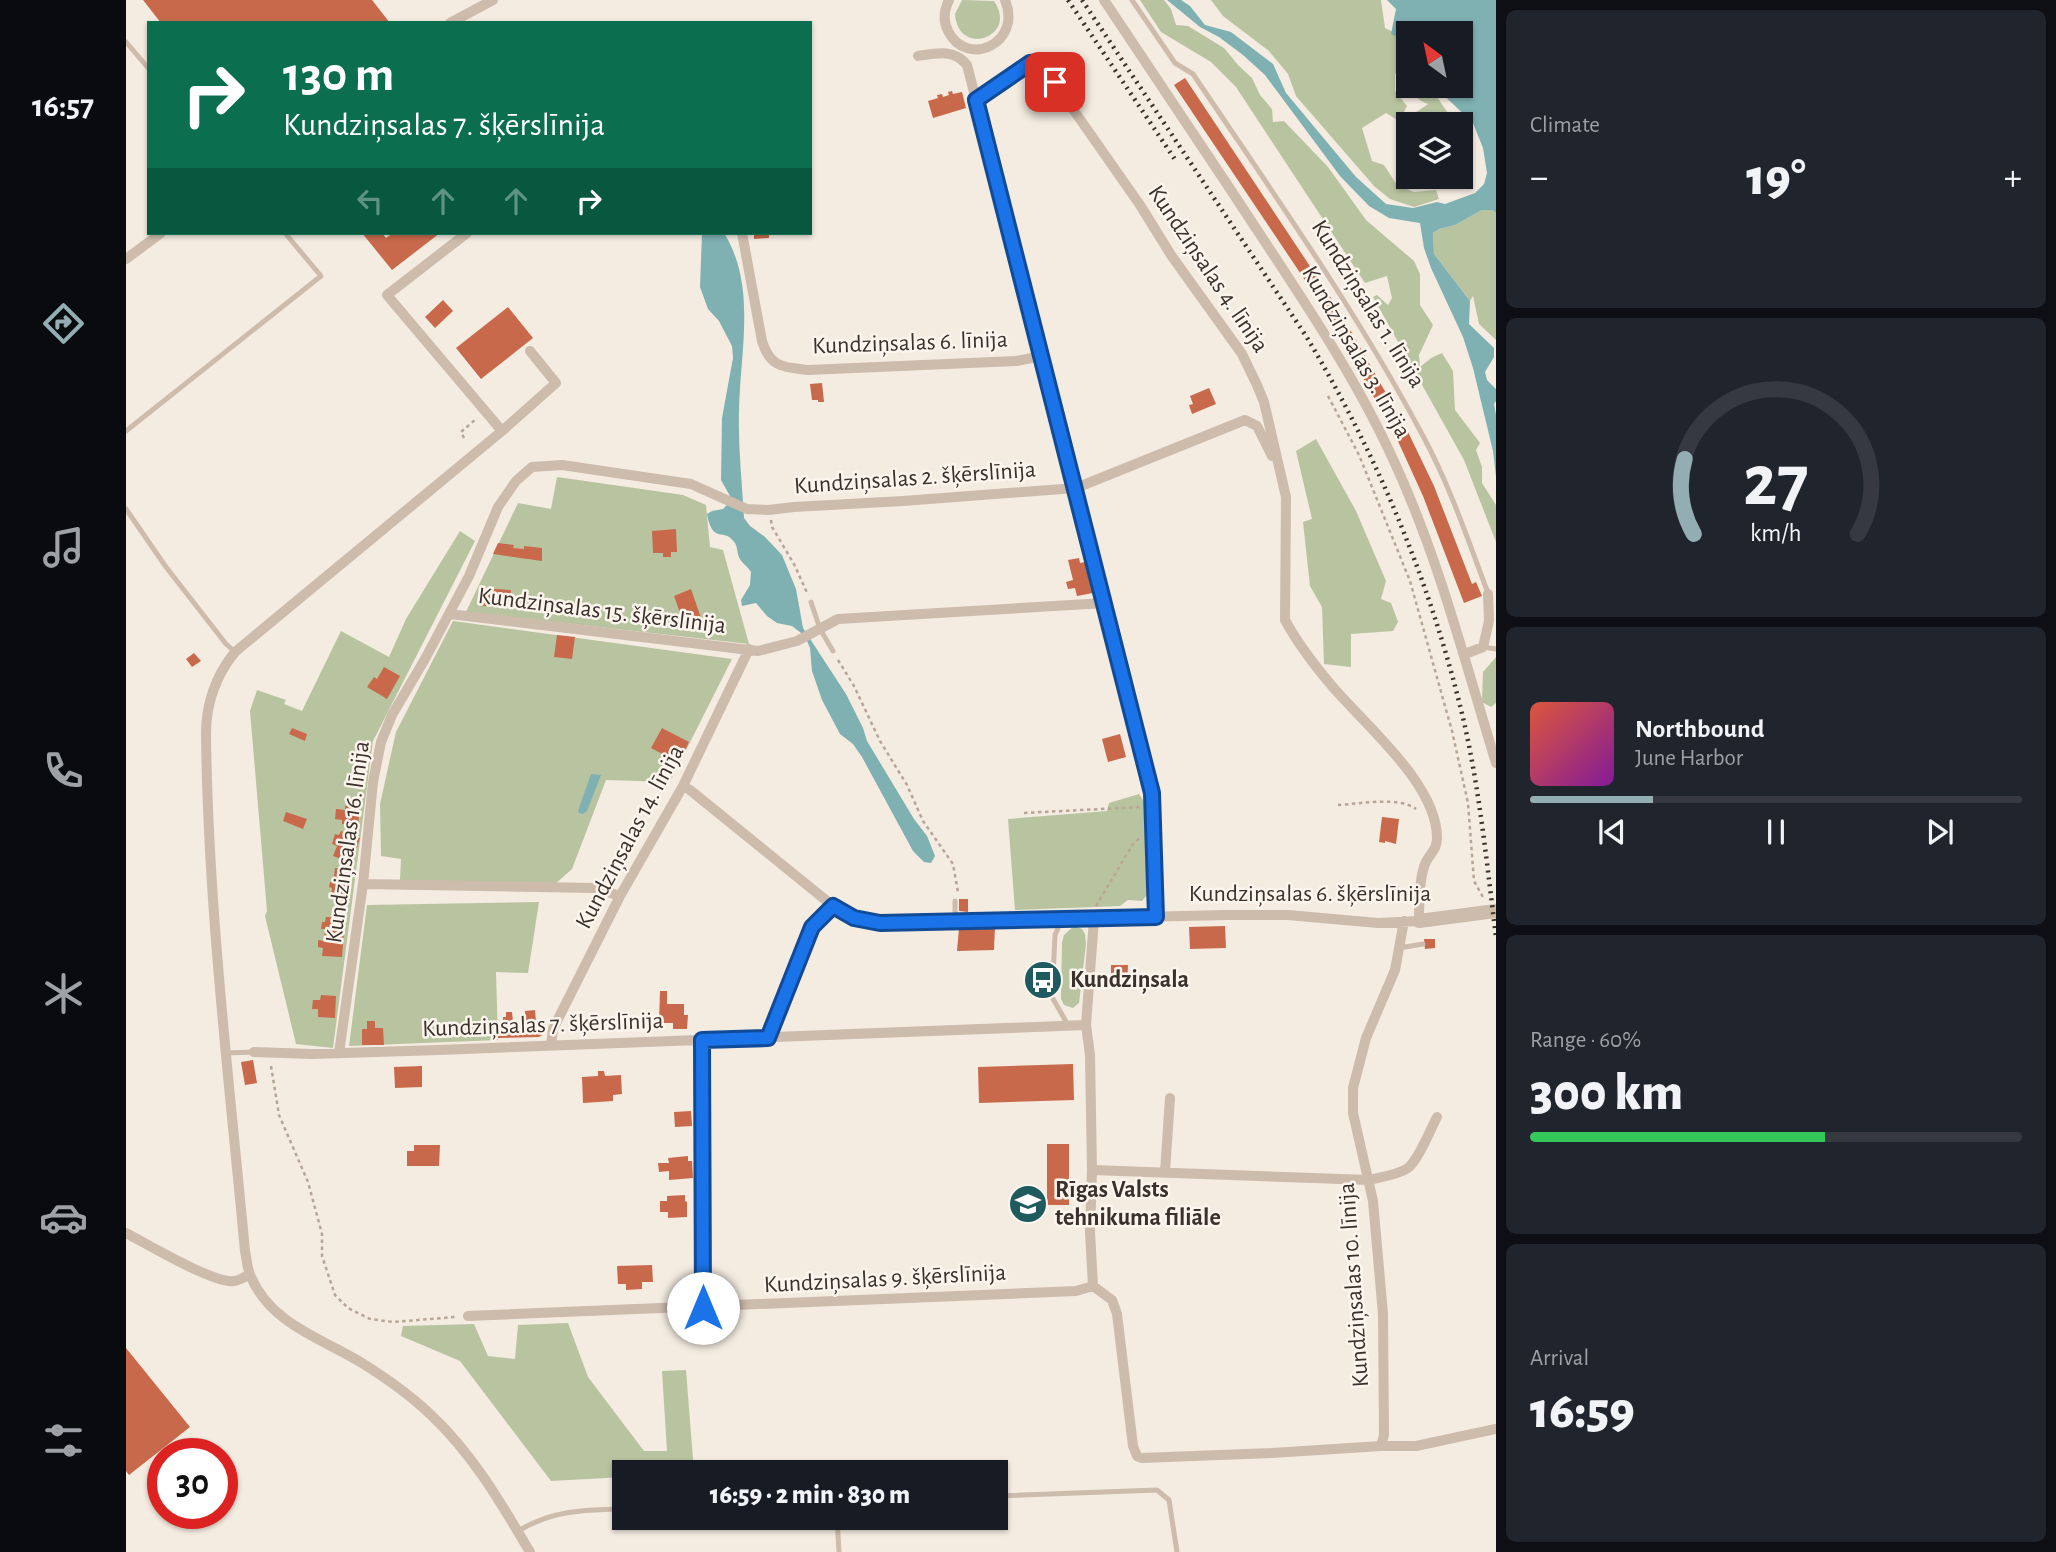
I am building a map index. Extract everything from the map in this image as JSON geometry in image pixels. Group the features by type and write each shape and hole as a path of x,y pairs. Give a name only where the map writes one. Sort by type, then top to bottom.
{"street":[{"path":"454,21 493,0"},
{"path":"949,0 944,17 946,27 951,37 963,46 973,49 993,45 1007,30 1010,20 1005,0"},
{"name":"Kundziņsalas 3. līnija","path":"1104,0 1260,234 1348,371 1371,415 1410,497 1441,579 1496,763"},
{"path":"942,52 950,43 951,37"},
{"path":"973,49 967,58 967,65 1152,793 1156,917"},
{"path":"918,56 942,52 954,54 967,65"},
{"name":"Kundziņsalas 4. līnija","path":"976,100 1030,63 1040,62 1140,205 1171,256 1242,354 1264,402 1286,497 1285,620 1331,685 1414,777 1426,795 1435,822 1436,849 1424,866 1419,920"},
{"path":"126,259 159,235"},
{"path":"464,235 387,295 502,431"},
{"name":"Kundziņsalas 6. līnija","path":"742,235 765,352 780,366 808,370 835,369 1016,361 1042,356"},
{"path":"530,351 556,383 502,431 235,652 223,668 210,699 205,733 208,835 226,1053 249,1275 258,1292 285,1321 362,1363 398,1387 429,1413 479,1469 530,1552"},
{"name":"Kundziņsalas 2. šķērslīnija","path":"532,467 562,465 691,484 747,509 768,510 1076,488 1245,420 1257,426 1279,465"},
{"name":"Kundziņsalas 16. līnija","path":"338,1053 363,884 373,782 381,743 392,715 450,614 498,508 516,481 532,467"},
{"name":"Kundziņsalas 1. līnija","path":"1483,647 1489,621 1488,594"},
{"name":"Kundziņsalas 15. šķērslīnija","path":"450,614 758,651 797,641 838,619 1105,603"},
{"path":"1465,654 1483,647"},
{"name":"Kundziņsalas 14. līnija","path":"551,1045 553,1029 620,896 682,786 749,649"},
{"name":"Kundziņsalas 6. šķērslīnija","path":"682,786 833,906 854,918 880,923 1062,918 1095,914 1156,917 1288,915 1378,922 1496,911"},
{"path":"363,884 595,888 620,896"},
{"path":"768,1038 812,927 833,906"},
{"path":"1095,914 1086,1025 1090,1055 1090,1232 1093,1286 1112,1300 1117,1314 1133,1446 1137,1456 1142,1458 1416,1446 1496,1429"},
{"name":"Kundziņsalas 10. līnija","path":"1381,1446 1384,1435 1383,1314 1373,1201 1353,1113 1353,1088 1366,1038 1395,970 1404,921"},
{"name":"Kundziņsalas 7. šķērslīnija","path":"254,1052 312,1054 1086,1025"},
{"path":"702,1040 703,1308"},
{"path":"1165,1172 1170,1098"},
{"path":"1092,1170 1369,1180 1408,1168 1437,1117"},
{"path":"126,1233 218,1278 231,1282 249,1275"},
{"name":"Kundziņsalas 9. šķērslīnija","path":"468,1316 1076,1291 1093,1286"}],"lane":[{"name":"Kundziņsalas 1. līnija","path":"1132,0 1174,62 1193,74 1343,297 1424,437 1446,485 1488,594"},
{"path":"126,42 147,67"},
{"path":"126,431 321,276 287,235"},
{"path":"126,509 166,567 226,645 235,652"},
{"path":"811,602 818,630 832,651"},
{"path":"1483,647 1496,649"},
{"path":"955,921 956,901"},
{"path":"1062,918 1055,935 1052,997 1068,1025"},
{"path":"1399,948 1423,944"},
{"path":"226,1053 254,1052"},
{"path":"1008,1496 1157,1490 1169,1500 1177,1552"},
{"path":"518,1531 555,1514 612,1509"},
{"path":"837,1530 839,1552"}],"path":[{"path":"1328,396 1359,455 1410,581 1452,731 1468,803 1474,881 1484,899"},
{"path":"464,438 461,432 486,411"},
{"path":"768,510 772,527 794,564 811,602"},
{"path":"832,651 854,686 880,741 907,785 923,821 953,864 958,892 956,901"},
{"path":"1338,805 1407,803 1415,807 1418,814"},
{"path":"1024,813 1153,806"},
{"path":"1095,914 1133,844 1154,828"},
{"path":"269,1052 279,1115 308,1182 322,1234 322,1256 335,1295 348,1308 370,1319 393,1322 468,1316"}],"green space":[{"path":"962,0 994,1 1000,14 999,24 993,33 985,38 966,36 959,28 955,14"},
{"path":"1140,0 1164,0 1171,9 1176,25 1188,26 1224,48 1252,78 1260,95 1272,109 1273,122 1284,121 1328,167 1366,220 1414,261 1420,274 1420,305 1433,325 1419,355 1420,367 1442,353 1453,371 1455,410 1480,443 1476,450 1482,467 1482,483 1496,505 1496,542 1464,460 1373,297 1377,295 1388,305 1392,298 1387,276 1365,283 1236,87 1211,62 1161,32"},
{"path":"1211,0 1381,0 1385,28 1396,34 1396,98 1401,98 1407,106 1404,112 1396,112 1396,119 1386,113 1362,128 1372,161 1384,165 1396,183 1396,189 1414,192 1436,190 1439,199 1414,207 1390,199 1374,186 1296,96 1288,74 1269,51 1223,16"},
{"path":"1418,98 1438,98 1447,112 1416,112 1428,104"},
{"path":"1482,210 1496,213 1496,340 1479,324 1473,296 1470,301 1434,254 1433,233 1455,225"},
{"path":"1316,439 1356,511 1386,581 1381,599 1391,603 1398,622 1393,631 1351,634 1351,667 1324,664 1322,607 1310,586 1303,522 1312,519 1296,451"},
{"path":"557,477 683,495 706,505 710,547 723,550 749,644 466,612 518,503 551,509"},
{"path":"460,531 475,541 373,741 333,1048 296,1044 265,916 267,911 250,711 257,690 286,700 284,704 302,711 341,631 389,657 406,619"},
{"path":"453,621 732,659 670,782 606,780 572,869 555,884 400,880 401,859 381,856 380,804 396,732"},
{"path":"1496,657 1496,703 1491,707 1482,702 1483,672"},
{"path":"1139,794 1145,808 1151,808 1151,881 1147,884 1147,895 1142,901 1128,900 1120,906 1015,910 1008,819 1107,811 1109,803"},
{"path":"539,902 528,973 496,972 498,1040 349,1046 367,905"},
{"name":"Kundziņsala","path":"1074,926 1082,929 1086,944 1079,1003 1073,1008 1064,1005 1061,999 1062,943 1064,935"},
{"path":"568,1323 588,1377 644,1451 667,1451 662,1371 686,1370 693,1460 612,1460 612,1478 551,1481 460,1361 401,1336 403,1326 474,1324 488,1356 515,1359 518,1325"}],"water":[{"path":"1167,0 1181,0 1190,6 1205,25 1231,32 1273,64 1286,93 1356,177 1386,204 1413,208 1437,202 1445,204 1475,193 1484,184 1487,173 1483,148 1473,123 1473,112 1461,112 1447,98 1474,98 1474,21 1396,21 1396,36 1391,34 1396,9 1387,0 1496,0 1496,213 1482,210 1455,225 1433,233 1434,254 1470,301 1469,324 1494,348 1494,357 1485,372 1487,380 1496,389 1496,477 1493,451 1473,368 1463,337 1431,268 1420,223 1389,218 1369,206 1340,176 1265,75 1219,37 1200,27"},
{"path":"702,235 725,235 734,253 744,297 739,424 744,518 782,555 796,589 803,628 846,694 867,741 927,836 935,856 931,863 924,862 913,851 862,757 853,744 840,734 822,700 812,671 810,648 805,636 792,626 777,623 756,603 742,606 741,600 750,585 751,572 738,556 736,545 731,538 716,533 709,524 707,514 723,509 730,502 730,496 721,480 722,418 733,358 732,346 719,321 708,309 700,287"},
{"path":"591,774 601,775 587,811 579,813 578,811"}],"building":[{"path":"143,0 372,0 388,21 159,21"},
{"path":"1185,78 1339,310 1408,432 1434,486 1472,584 1476,582 1482,596 1464,603 1423,496 1397,439 1329,316 1174,85"},
{"path":"952,91 953,94 962,92 966,108 933,118 928,101 938,98 937,95 949,95 948,92"},
{"path":"364,235 384,235 386,238 390,235 437,235 392,270"},
{"path":"754,235 769,235 769,238 754,239"},
{"path":"443,300 453,311 435,328 425,317"},
{"path":"508,307 533,338 481,379 456,348"},
{"path":"822,383 824,402 812,400 810,384"},
{"path":"1209,388 1216,404 1192,414 1190,396"},
{"path":"676,529 677,552 671,552 671,557 663,557 663,553 653,553 652,531"},
{"path":"498,543 514,545 513,548 542,548 542,561 493,554"},
{"path":"1079,558 1080,563 1085,562 1093,593 1077,596 1075,588 1068,589 1066,582 1073,580 1068,560"},
{"path":"482,588 511,590 510,607 481,606"},
{"path":"691,589 701,618 684,624 674,596"},
{"path":"557,635 575,637 572,659 554,657"},
{"path":"194,653 201,661 192,667 186,659"},
{"path":"384,667 400,676 387,699 367,687 374,677 377,679"},
{"path":"292,728 307,734 305,741 289,734"},
{"path":"662,728 689,742 679,763 651,748"},
{"path":"1120,734 1126,757 1108,762 1102,739"},
{"path":"345,806 360,807 358,825 342,824 342,820 335,819 336,809 345,810"},
{"path":"286,812 307,819 303,829 283,821"},
{"path":"1382,817 1399,819 1396,844 1379,842"},
{"path":"341,831 360,838 352,863 333,856 337,846 332,844 335,834 339,835"},
{"path":"335,868 350,869 347,898 331,897 332,888 329,887 330,882 333,883"},
{"path":"959,899 968,899 968,912 959,911"},
{"path":"326,917 345,918 342,957 322,956 323,948 318,947 318,940 324,941 325,929 321,929"},
{"path":"995,926 994,950 957,951 959,928"},
{"path":"1225,926 1226,948 1190,949 1189,927"},
{"path":"1424,939 1435,939 1435,948 1425,949"},
{"path":"1111,965 1128,965 1127,987 1111,987"},
{"path":"660,991 667,991 667,1004 684,1004 684,1015 688,1015 687,1029 673,1029 673,1023 659,1023"},
{"path":"321,995 336,996 335,1018 318,1017 318,1009 312,1009 313,1000 320,1000"},
{"path":"535,1010 536,1022 546,1022 542,1035 498,1038 498,1022 503,1023 506,1012 512,1012 513,1022 522,1022 525,1011"},
{"path":"367,1021 375,1021 375,1028 383,1028 384,1045 362,1045 362,1029 367,1029"},
{"path":"253,1060 257,1083 245,1085 241,1062"},
{"path":"1073,1064 1074,1100 979,1103 978,1067"},
{"path":"422,1066 422,1087 395,1088 394,1067"},
{"path":"598,1071 604,1071 605,1076 621,1075 622,1094 613,1095 613,1101 583,1103 582,1077 598,1076"},
{"path":"691,1111 692,1126 675,1127 674,1112"},
{"path":"1047,1144 1069,1144 1069,1205 1047,1205"},
{"path":"414,1145 440,1145 439,1166 407,1166 407,1151 414,1151"},
{"path":"688,1156 688,1161 692,1161 693,1178 669,1180 669,1171 659,1172 658,1163 669,1163 668,1158"},
{"path":"685,1195 687,1217 668,1218 668,1212 660,1212 660,1201 667,1201 667,1196"},
{"path":"652,1265 653,1282 642,1282 642,1289 626,1290 626,1284 618,1284 617,1266"},
{"path":"126,1348 190,1427 176,1438 147,1438 147,1461 129,1475 126,1471"}],"railway":[{"path":"1068,0 1176,161"},
{"path":"1082,0 1306,336 1357,428 1379,475 1400,523 1436,621 1464,722 1479,802 1496,937"}],"place":[{"name":"Kundziņsala","path":"1043,980"},
{"name":"Rīgas Valsts tehnikuma filiāle","path":"1028,1204"}],"route":[{"path":"703,1308 702,1040 768,1038 812,927 824,913 833,906 854,918 880,923 1156,917 1152,793 976,100 1030,63 1040,62 1055,82"}]}
